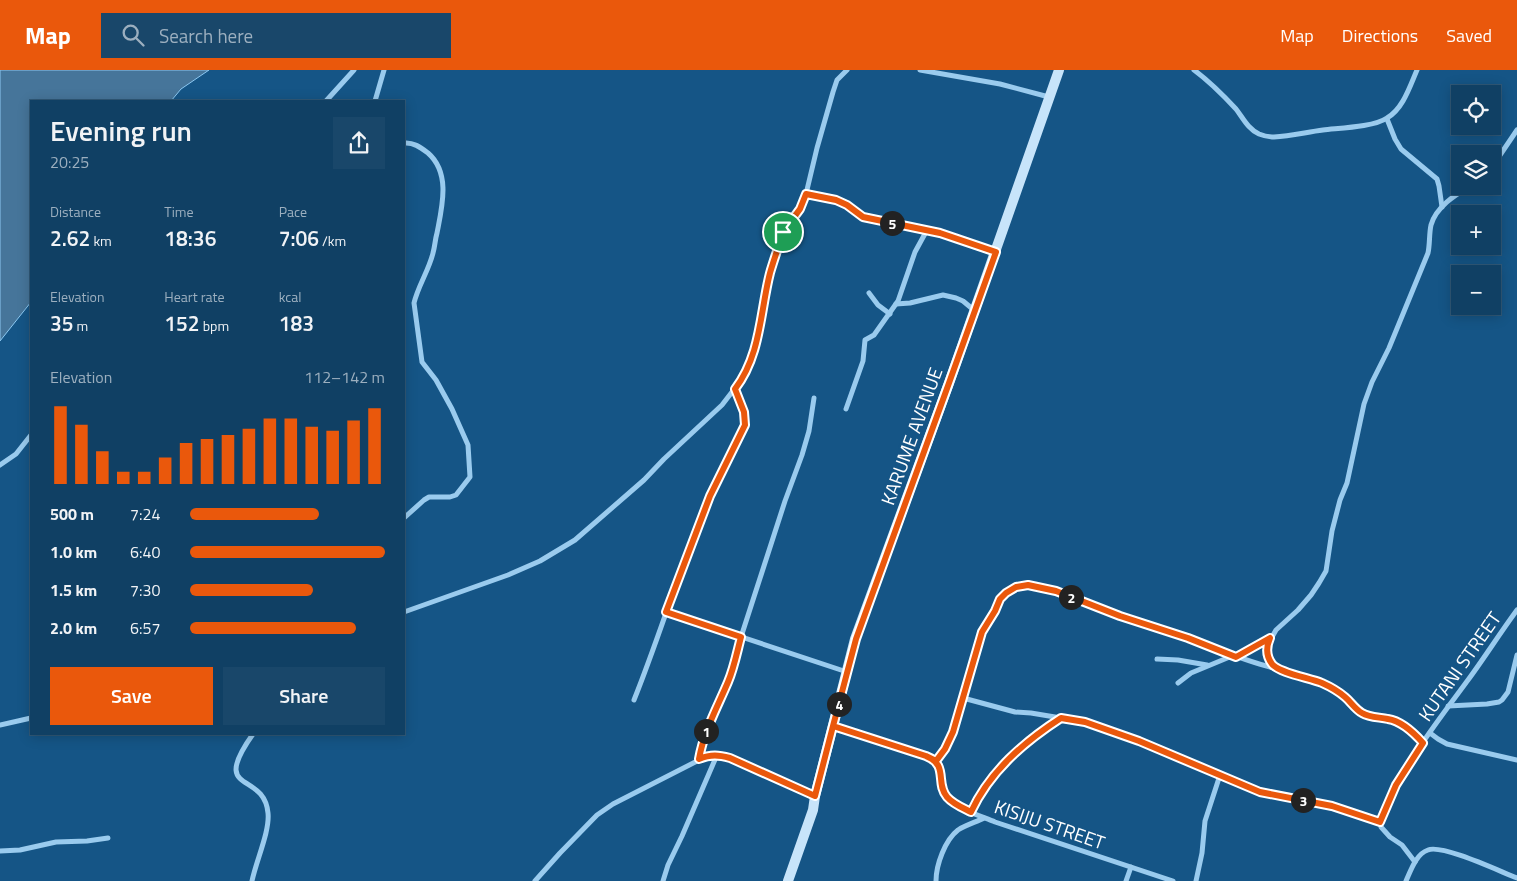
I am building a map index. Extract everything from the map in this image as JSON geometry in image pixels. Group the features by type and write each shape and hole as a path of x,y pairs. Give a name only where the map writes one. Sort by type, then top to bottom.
{"street":[{"path":"327,100 354,70"},
{"path":"375,100 384,70"},
{"path":"405,612 508,575 540,561 575,540 644,480 735,389 742,380 757,342 770,274 783,232 800,209 806,194 814,157 833,92 837,80 847,70"},
{"path":"920,70 1000,84 1050,97"},
{"name":"KARUME AVENUE","path":"788,881 813,810 856,639 975,311 1059,70"},
{"path":"1194,70 1217,89 1251,128 1259,134 1266,136 1292,135 1374,123 1387,119 1402,100 1417,70"},
{"path":"1387,119 1395,139 1402,149 1437,180 1442,207"},
{"path":"1501,154 1517,130"},
{"path":"405,142 411,142 429,154 438,165 442,178 443,198 433,253 414,303 422,362 436,380 452,409 468,445 470,477 456,495 450,497 429,497 405,517"},
{"path":"806,194 836,200 847,205 863,217 948,235 996,252"},
{"path":"1423,743 1396,721 1363,714 1333,688 1278,669 1272,664 1267,654 1267,646 1276,630 1311,595 1326,571 1332,531 1349,474 1364,404 1428,253 1431,227 1436,214 1458,195"},
{"path":"846,409 863,361 865,340 874,335 896,304 915,252 927,230"},
{"path":"869,293 878,305 890,314"},
{"path":"896,304 910,303 942,295 963,301 975,311"},
{"path":"634,700 653,654 666,612 710,496 745,425 744,412 735,389"},
{"path":"699,759 707,729 728,681 787,494 802,455 814,398"},
{"path":"0,465 16,454 30,436"},
{"path":"833,726 926,756 936,761 945,749 953,732 982,632 1000,599 1016,587 1028,585 1056,591 1120,616 1188,638 1234,657 1261,666 1282,670"},
{"name":"KUTANI STREET","path":"1380,822 1396,785 1423,743 1517,610"},
{"path":"666,612 847,672"},
{"path":"1178,683 1191,673 1234,657 1270,638"},
{"path":"1448,706 1487,704 1502,700 1508,692 1517,655"},
{"path":"1157,659 1178,660 1208,666"},
{"path":"962,698 1015,712 1031,713 1091,724 1166,752 1260,792 1332,806 1380,822 1381,827 1402,845 1415,862"},
{"path":"0,725 30,718"},
{"path":"971,812 984,787 1000,768 1032,737 1061,718"},
{"path":"1430,733 1447,744 1517,760"},
{"path":"252,735 238,758 235,770 239,779 260,793 267,806 266,831 252,881"},
{"path":"663,881 668,865 717,755"},
{"path":"535,881 597,815 613,804 708,756 717,755 730,758 815,796"},
{"name":"KISIJU STREET","path":"936,761 939,766 945,795 954,803 971,812 1173,881"},
{"path":"1196,881 1202,853 1205,820 1220,775"},
{"path":"936,881 937,866 952,836 964,826 984,818"},
{"path":"0,851 20,850 56,842 108,838"},
{"path":"1406,881 1420,855 1436,848 1517,878"},
{"path":"1126,881 1131,867"}],"water":[{"path":"0,70 209,70 181,89 172,100 30,100 30,303 0,341"}],"route":[{"path":"783,232 770,274 757,342 742,380 735,389 744,412 745,425 710,496 666,612 741,637 728,681 707,729 699,759 717,755 730,758 815,796 833,726 926,756 936,761 945,749 953,732 982,632 1000,599 1011,589 1028,585 1056,591 1236,657 1270,638 1267,654 1272,664 1278,669 1333,688 1363,714 1396,721 1423,743 1396,785 1380,822 1332,806 1260,792 1139,741 1085,722 1061,718 1032,737 992,776 971,812 947,798 936,761 931,758 926,756 861,735 833,726 856,639 996,252 940,233 863,217 847,205 836,200 806,194 800,209 783,232"}]}
